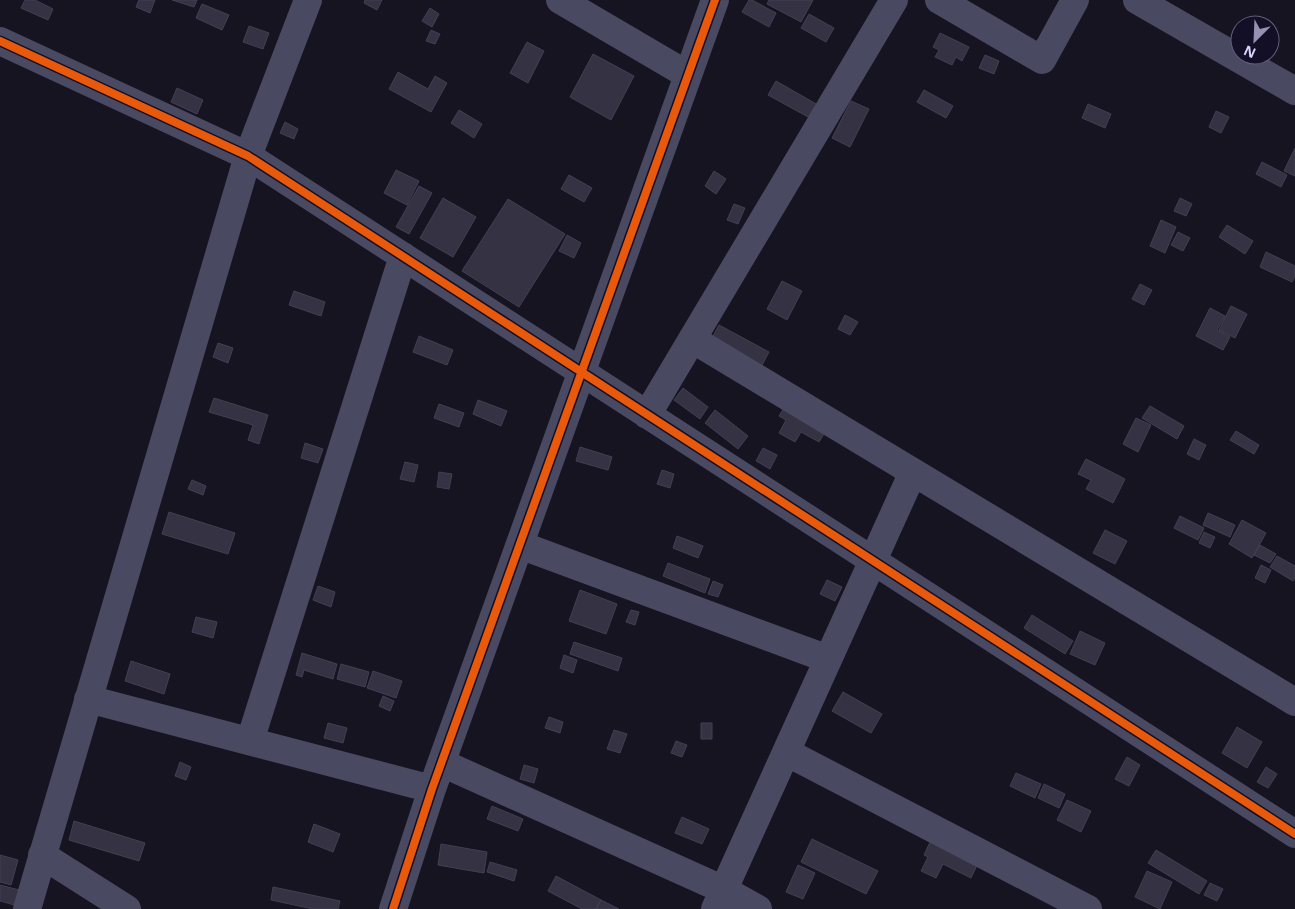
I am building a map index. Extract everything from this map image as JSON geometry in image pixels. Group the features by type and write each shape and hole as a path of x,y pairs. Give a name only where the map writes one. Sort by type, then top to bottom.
{"street":[{"path":"27,909 248,156 308,0"},
{"path":"560,0 688,75"},
{"path":"394,909 432,789 714,0"},
{"path":"647,414 894,0"},
{"path":"939,0 1042,60 1075,0"},
{"path":"1137,0 1295,91"},
{"path":"0,41 248,156 1295,834"},
{"path":"250,741 403,256"},
{"path":"692,339 1295,702"},
{"path":"719,900 913,472"},
{"path":"520,545 828,659"},
{"path":"88,698 432,789"},
{"path":"786,752 1088,909"},
{"path":"442,764 719,900 758,909"},
{"path":"42,855 126,909"}],"building":[{"path":"25,0 35,0 53,9 48,20 21,8"},
{"path":"139,0 155,0 150,13 136,7"},
{"path":"172,0 197,0 194,7"},
{"path":"365,0 382,0 377,10 364,3"},
{"path":"749,0 776,13 769,27 742,12"},
{"path":"769,0 813,0 801,22 767,4"},
{"path":"202,4 229,15 222,30 196,18"},
{"path":"430,8 439,14 432,27 422,21"},
{"path":"809,14 834,28 826,42 801,28"},
{"path":"249,26 269,33 263,49 243,42"},
{"path":"431,30 440,34 435,44 426,41"},
{"path":"940,33 969,47 962,61 956,57 952,65 935,57 939,50 933,47"},
{"path":"527,42 544,51 528,83 510,73"},
{"path":"593,54 634,76 611,120 570,97"},
{"path":"985,55 999,61 994,74 979,68"},
{"path":"398,72 428,89 435,76 447,83 431,112 389,89"},
{"path":"776,81 818,105 810,118 768,95"},
{"path":"177,88 203,100 197,114 171,102"},
{"path":"924,90 953,106 946,118 917,102"},
{"path":"851,101 869,109 850,147 832,138"},
{"path":"1088,104 1111,114 1105,128 1082,118"},
{"path":"459,110 482,124 474,138 451,123"},
{"path":"1216,111 1229,117 1221,133 1209,127"},
{"path":"285,122 298,129 294,139 280,133"},
{"path":"1295,148 1295,176 1284,171"},
{"path":"1262,162 1287,175 1281,187 1256,174"},
{"path":"396,170 419,181 407,205 384,193"},
{"path":"714,171 726,179 716,194 705,186"},
{"path":"569,175 592,188 584,202 561,189"},
{"path":"419,186 432,193 409,234 396,227"},
{"path":"443,198 476,217 453,257 420,238"},
{"path":"1180,198 1192,204 1186,216 1174,211"},
{"path":"508,199 565,234 519,307 462,271"},
{"path":"734,204 745,208 738,224 727,220"},
{"path":"1161,220 1176,227 1165,253 1150,246"},
{"path":"1227,225 1253,241 1245,254 1219,237"},
{"path":"1178,232 1190,238 1183,251 1171,245"},
{"path":"567,235 581,243 574,258 559,251"},
{"path":"1266,252 1295,266 1295,276 1292,282 1260,267"},
{"path":"782,281 802,291 787,320 767,309"},
{"path":"1140,284 1152,290 1144,305 1132,299"},
{"path":"294,291 325,302 321,316 289,305"},
{"path":"1231,306 1247,314 1235,338 1219,330"},
{"path":"1210,308 1225,316 1217,330 1230,337 1223,350 1196,336"},
{"path":"845,315 858,322 850,335 838,329"},
{"path":"719,325 769,352 761,367 711,340"},
{"path":"419,336 453,350 447,365 413,352"},
{"path":"218,343 233,348 228,363 213,357"},
{"path":"683,388 708,407 700,419 674,400"},
{"path":"214,398 268,415 259,444 248,440 253,425 209,412"},
{"path":"478,400 507,411 501,426 473,414"},
{"path":"787,403 828,427 819,442 801,432 795,442 779,433 786,420 779,416"},
{"path":"439,404 464,413 459,427 434,418"},
{"path":"1150,406 1184,426 1177,439 1142,418"},
{"path":"715,410 748,436 738,449 705,423"},
{"path":"1136,418 1151,425 1138,452 1123,444"},
{"path":"1236,431 1259,445 1254,454 1230,440"},
{"path":"1194,439 1206,445 1199,460 1187,454"},
{"path":"305,443 323,449 318,463 301,458"},
{"path":"580,447 612,457 608,470 576,461"},
{"path":"763,448 777,455 770,469 756,461"},
{"path":"1086,459 1125,479 1113,503 1086,489 1091,480 1078,474"},
{"path":"405,462 418,465 414,482 400,479"},
{"path":"662,470 674,474 670,488 657,484"},
{"path":"439,472 452,474 449,489 437,487"},
{"path":"192,480 206,486 203,495 188,489"},
{"path":"169,512 235,533 228,554 162,534"},
{"path":"1208,513 1235,525 1230,537 1203,525"},
{"path":"1180,516 1204,528 1198,540 1174,528"},
{"path":"1242,520 1266,533 1252,558 1229,544"},
{"path":"1105,530 1127,541 1115,564 1093,553"},
{"path":"1204,532 1215,537 1210,548 1199,543"},
{"path":"677,536 703,546 698,558 673,548"},
{"path":"1260,545 1276,554 1270,563 1254,555"},
{"path":"1277,556 1295,566 1293,581 1270,567"},
{"path":"668,563 710,579 705,593 663,576"},
{"path":"1261,565 1271,570 1265,583 1255,578"},
{"path":"827,580 842,587 835,601 820,594"},
{"path":"713,581 723,585 718,597 708,594"},
{"path":"318,586 335,592 331,607 313,600"},
{"path":"580,590 617,604 606,634 569,621"},
{"path":"631,610 639,612 635,625 626,622"},
{"path":"1032,615 1073,641 1065,654 1024,628"},
{"path":"196,617 217,622 213,638 192,632"},
{"path":"1080,631 1105,643 1095,665 1070,654"},
{"path":"574,642 622,658 618,671 570,654"},
{"path":"302,653 337,664 333,679 304,670 302,677 296,675"},
{"path":"564,655 577,660 573,673 560,668"},
{"path":"131,661 170,674 164,694 125,681"},
{"path":"341,664 369,672 365,687 337,679"},
{"path":"373,671 402,681 396,698 367,688"},
{"path":"843,692 882,714 871,733 832,711"},
{"path":"383,696 394,701 390,711 379,706"},
{"path":"549,717 563,722 560,733 545,728"},
{"path":"328,723 347,728 343,743 324,738"},
{"path":"701,723 712,723 712,739 701,739"},
{"path":"1237,727 1262,742 1247,768 1222,753"},
{"path":"614,730 627,734 620,753 607,749"},
{"path":"676,741 687,745 682,757 671,753"},
{"path":"1127,757 1140,765 1129,786 1115,779"},
{"path":"180,762 191,767 186,780 175,776"},
{"path":"524,765 538,769 534,783 520,779"},
{"path":"1266,767 1277,774 1268,788 1257,782"},
{"path":"1016,773 1041,784 1035,798 1010,786"},
{"path":"1044,784 1065,794 1059,808 1038,798"},
{"path":"1067,800 1091,811 1081,832 1057,820"},
{"path":"492,806 523,819 518,831 487,819"},
{"path":"682,817 709,829 702,844 675,833"},
{"path":"74,821 145,843 139,861 69,840"},
{"path":"314,824 340,834 333,852 308,842"},
{"path":"812,839 878,871 866,894 801,862"},
{"path":"931,840 978,863 971,878 943,864 936,878 921,871 928,857 924,855"},
{"path":"441,844 487,852 484,873 438,865"},
{"path":"1156,850 1207,881 1199,894 1148,863"},
{"path":"0,855 18,860 11,885 0,882"},
{"path":"490,862 517,870 514,881 487,872"},
{"path":"798,865 815,873 803,899 786,892"},
{"path":"1147,871 1172,882 1160,909 1135,897"},
{"path":"556,876 601,900 596,909 582,909 548,891"},
{"path":"1210,883 1223,889 1217,901 1204,895"},
{"path":"0,885 23,891 18,906 0,901"},
{"path":"273,887 340,901 338,909 313,909 271,900"},
{"path":"601,900 619,909 596,909"}],"cycle path":[{"path":"393,909 432,789 715,0"},
{"path":"0,41 248,156 1295,834"}]}
